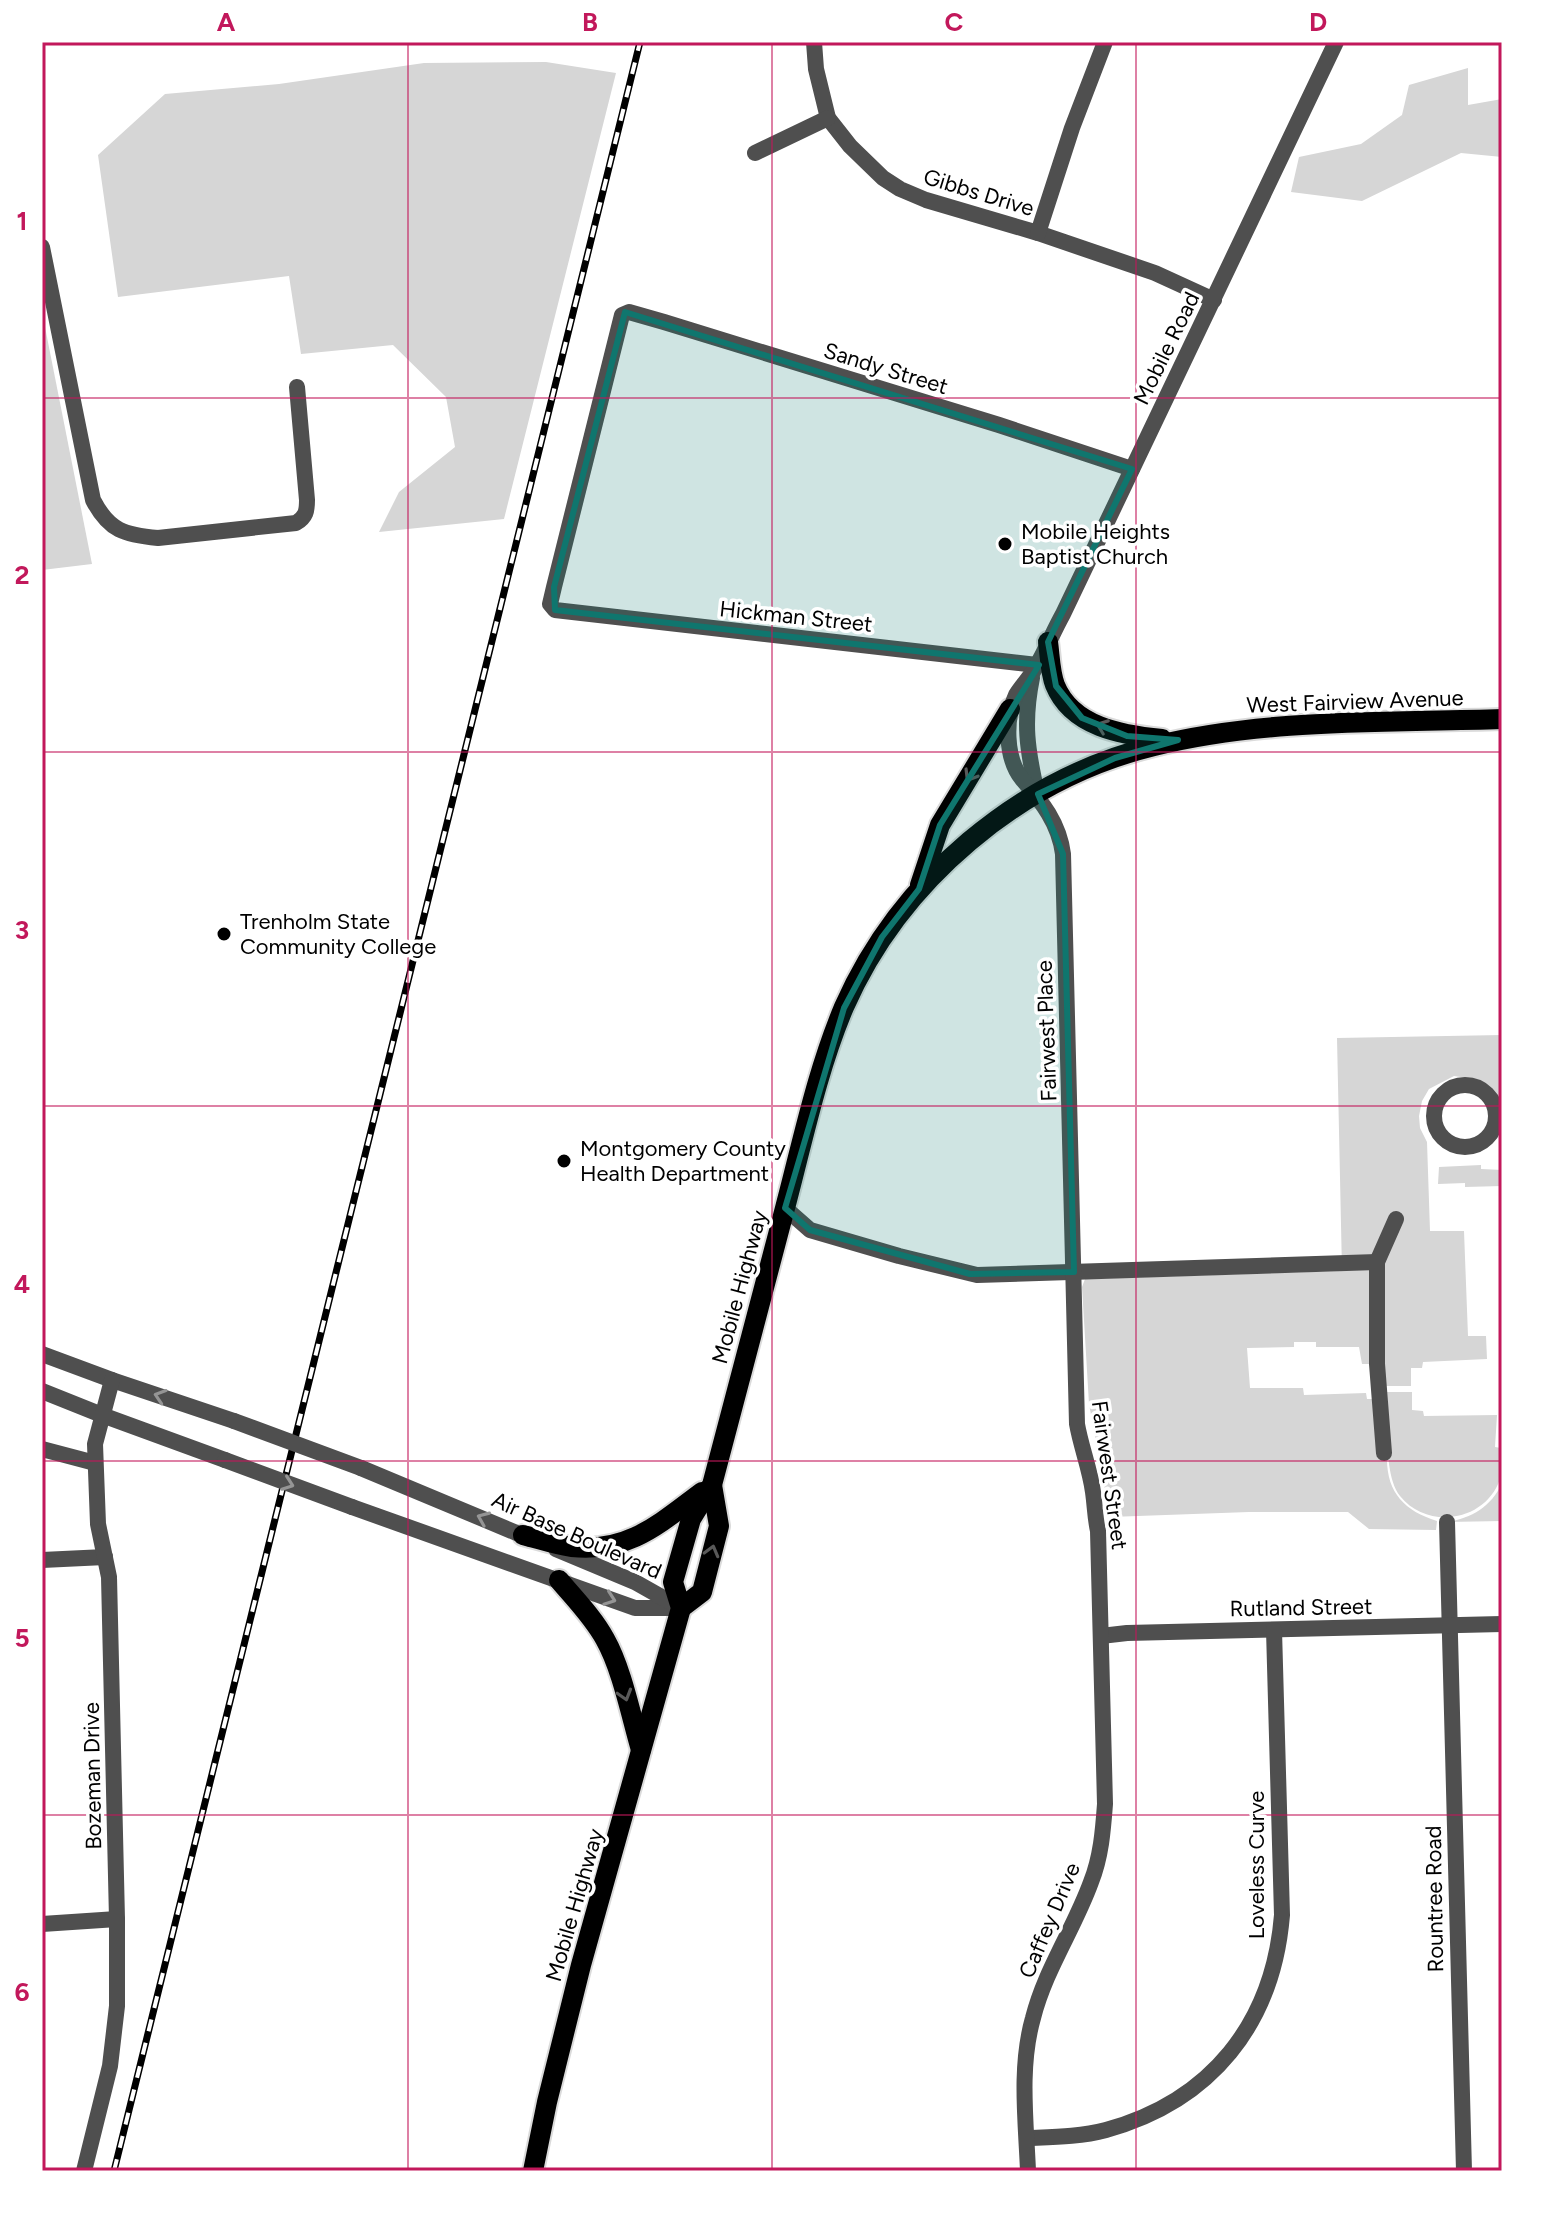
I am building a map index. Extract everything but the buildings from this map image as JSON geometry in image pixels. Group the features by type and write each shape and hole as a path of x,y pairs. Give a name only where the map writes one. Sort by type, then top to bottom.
{"main road":[{"path":"1048,642 1056,686 1070,709 1082,718 1127,736 1178,740"},
{"path":"919,889 940,825 1010,709"},
{"name":"West Fairview Avenue","path":"919,889 999,818 1060,782 1151,746 1237,729 1293,724 1502,719"},
{"name":"Mobile Highway","path":"533,2171 569,2009 681,1608 673,1582 691,1519 712,1485 819,1078 858,977 882,937 919,889"},
{"path":"523,1535 571,1547 599,1548 621,1543 644,1535 712,1485"},
{"name":"Mobile Highway","path":"681,1608 702,1592 719,1526 712,1485"},
{"path":"559,1580 605,1639 615,1660 642,1751"}],"street":[{"name":"Gibbs Drive","path":"814,42 816,69 828,118 867,165 900,189 1155,273 1214,300"},
{"path":"1038,233 1072,128 1105,42"},
{"name":"Mobile Road","path":"1010,709 1048,642 1336,42"},
{"path":"755,153 828,118"},
{"path":"42,247 93,500 111,526 138,536 158,538 296,523 303,518 307,500 297,387"},
{"name":"Sandy Street","path":"552,607 550,604 625,312 999,425 1132,469"},
{"name":"Hickman Street","path":"552,607 555,610 1035,668"},
{"name":"Mobile Road","path":"1035,668 1026,715 1027,744 1038,794"},
{"path":"1010,709 1009,732 1014,764 1019,776 1038,794"},
{"name":"Fairwest Place","path":"1038,794 1056,827 1063,854 1074,1272"},
{"path":"1484,1141 1502,1145"},
{"path":"785,1208 810,1230 970,1274 1377,1262"},
{"path":"1384,1453 1377,1364 1377,1262 1396,1219"},
{"name":"Fairwest Street","path":"1074,1272 1077,1424 1093,1491 1098,1531 1101,1636"},
{"name":"Air Base Boulevard","path":"42,1354 361,1468 635,1582 681,1608"},
{"name":"Bozeman Drive","path":"84,2171 110,2066 117,2006 109,1577 98,1524 95,1463 95,1444 112,1380"},
{"name":"Air Base Boulevard","path":"42,1391 352,1507 635,1608 681,1608"},
{"path":"42,1398 102,1415"},
{"path":"42,1449 95,1463"},
{"name":"Rountree Road","path":"1447,1522 1464,2171"},
{"path":"42,1560 105,1557"},
{"name":"Rutland Street","path":"1101,1636 1502,1624"},
{"name":"Loveless Curve","path":"1027,2138 1071,2137 1103,2131 1170,2105 1195,2088 1218,2066 1242,2036 1260,2006 1276,1960 1282,1915 1274,1630"},
{"name":"Caffey Drive","path":"1028,2171 1025,2068 1033,2017 1045,1982 1091,1883 1103,1837 1101,1636"},
{"path":"42,1924 117,1919"}],"highlighted area":[{"path":"625,312 1132,469 1048,642 1056,686 1082,718 1127,736 1178,740 1115,758 1038,794 1063,854 1074,1272 970,1274 810,1230 785,1208 844,1008 882,937 919,889 940,825 1039,665 555,610 554,587"}],"shaded area":[{"path":"546,62 616,73 504,519 379,532 399,492 455,447 446,397 393,345 301,354 289,276 118,297 98,155 165,94 279,84 424,63"},
{"path":"1468,68 1468,105 1502,99 1502,157 1461,153 1362,201 1291,192 1299,157 1361,144 1402,115 1409,85"},
{"path":"42,312 92,564 42,570"},
{"path":"1502,1035 1502,1110 1496,1094 1480,1080 1454,1076 1429,1089 1419,1116 1420,1128 1427,1142 1430,1231 1464,1231 1468,1336 1486,1336 1487,1359 1423,1362 1422,1368 1411,1368 1411,1386 1376,1386 1377,1364 1362,1364 1359,1347 1316,1347 1316,1342 1294,1342 1294,1347 1247,1348 1250,1388 1303,1388 1304,1395 1366,1393 1367,1399 1376,1399 1377,1458 1387,1459 1390,1482 1400,1499 1416,1512 1437,1521 1436,1530 1369,1529 1348,1512 1110,1517 1089,1404 1082,1287 1085,1279 1342,1271 1337,1038"},
{"path":"1481,1165 1481,1169 1502,1170 1502,1186 1438,1184 1439,1167"},
{"path":"1387,1392 1412,1392 1412,1410 1423,1411 1424,1416 1497,1415 1495,1447 1501,1448 1501,1475 1493,1493 1482,1504 1470,1512 1440,1517 1425,1514 1400,1496 1389,1461"},
{"path":"1502,1483 1502,1521 1447,1522 1480,1510"}],"railway":[{"path":"114,2171 640,42"}],"place":[{"name":"Mobile Heights Baptist Church","path":"1005,544"},
{"name":"Trenholm State Community College","path":"224,934"},
{"name":"Montgomery County Health Department","path":"564,1161"}]}
